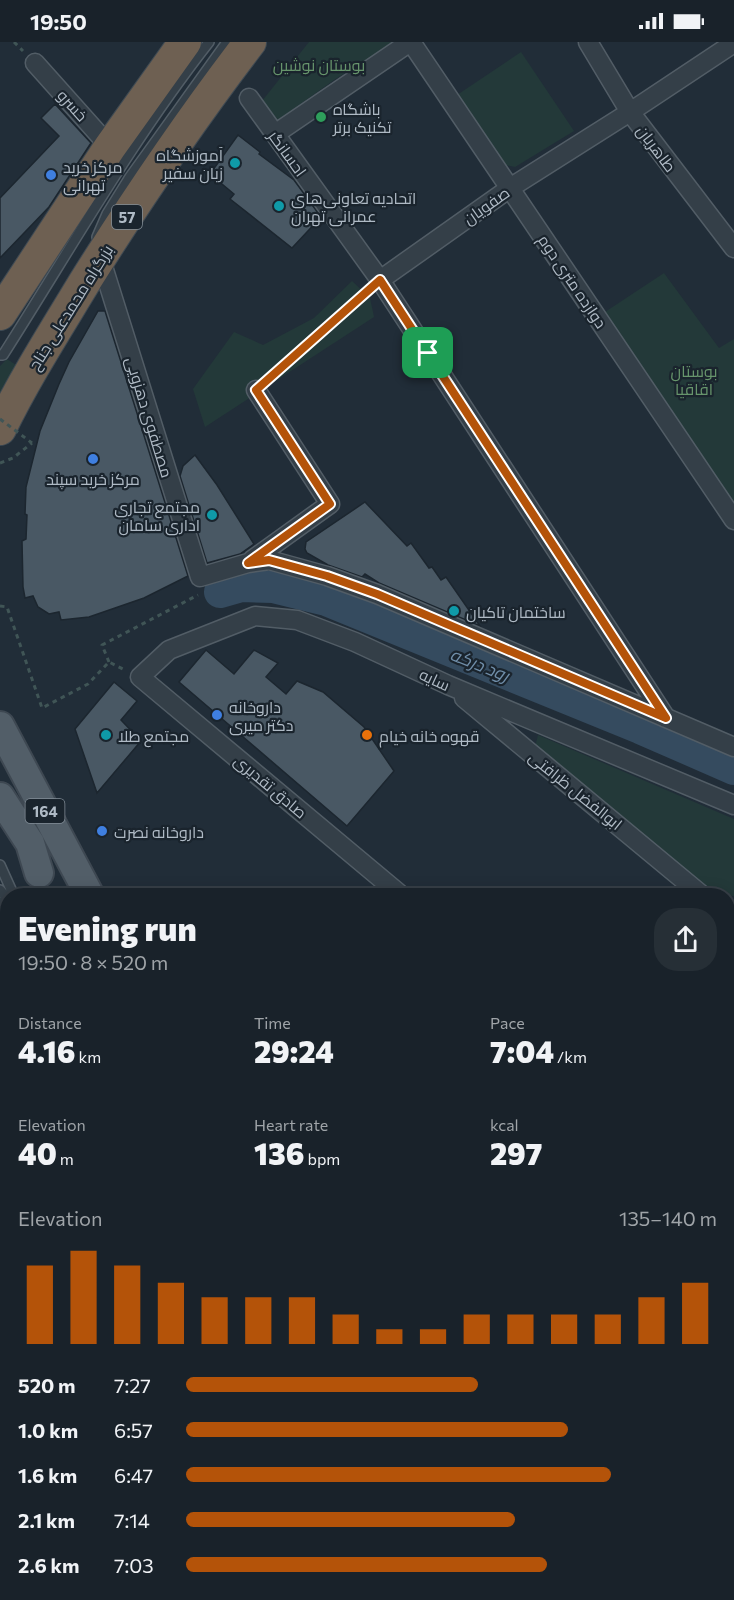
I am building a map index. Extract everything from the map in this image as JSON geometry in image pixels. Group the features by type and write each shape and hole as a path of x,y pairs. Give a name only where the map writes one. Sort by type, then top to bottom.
{"highway":[{"path":"5,296 185,42"},
{"name":"بزرگراه محمدعلی جناح","path":"0,429 12,396 95,252 250,42"}],"main road":[{"name":"164","path":"0,726 86,888"},
{"path":"0,797 30,843 44,884"},
{"name":"164","path":"0,829 44,884"}],"street":[{"name":"دوازده متری دوم","path":"275,134 410,42 734,520"},
{"name":"طاهریان","path":"588,42 630,112 734,248"},
{"name":"صفویان","path":"380,280 510,188 734,43"},
{"name":"خسرو","path":"32,65 110,147"},
{"name":"احسانگر","path":"249,98 380,280 666,718"},
{"name":"مصطفوی دهزویی","path":"95,252 200,577"},
{"path":"248,563 330,504 256,390"},
{"path":"200,577 248,563 269,560 327,576 377,594 734,747"},
{"name":"سایه","path":"140,677 169,650 255,616 297,620 355,642 448,685 734,805"},
{"name":"صادق تقدیری","path":"140,677 392,888"},
{"name":"ابوالفضل ظرافتی","path":"448,685 693,888"}],"lane":[{"path":"0,355 3,355 101,198 179,81 209,42"},
{"path":"49,321 95,252 106,214 227,42"},
{"path":"0,865 10,888"}],"path":[{"path":"256,390 380,280"},
{"path":"0,463 13,458 32,443 12,396"},
{"path":"140,677 109,662 102,645 207,591 218,588 200,577"},
{"path":"0,606 7,607 42,708 88,684 109,662"}],"green space":[{"name":"بوستان نوشین","path":"309,42 394,42 334,80 278,120 262,101"},
{"path":"521,52 574,131 515,167 505,165 457,95"},
{"name":"بوستان اقاقیا","path":"664,273 719,348 734,339 734,506 602,314"},
{"path":"352,281 370,298 374,317 205,427 193,389 234,332 263,345 314,318"},
{"path":"7,359 16,365 0,393 0,366"},
{"path":"538,735 734,819 734,888 708,888 535,747"}],"building":[{"name":"مرکز خرید تهرانی","path":"55,104 91,143 49,207 0,258 0,198 59,136 41,118"},
{"name":"اتحادیه تعاونی‌های عمرانی تهران","path":"238,135 294,180 321,217 292,248 230,199 234,194 210,174"},
{"name":"مرکز خرید سپند","path":"98,311 105,311 188,576 144,598 89,617 61,620 59,612 49,614 38,607 33,596 25,598 22,541 26,539 26,487 40,431 59,384"},
{"name":"مجتمع تجاری اداری سامان","path":"195,455 254,544 240,554 207,563 180,476 183,466"},
{"path":"365,502 407,546 411,543 441,580 446,577 480,626 379,583 365,574 362,577 328,565 307,553 306,542"},
{"path":"206,650 234,674 254,650 278,663 266,677 286,694 297,681 323,692 364,727 394,771 347,826 179,682"},
{"name":"مجتمع طلا","path":"114,682 137,701 121,720 141,741 97,793 75,729"}],"waterway":[{"name":"رود درکه","path":"220,592 241,586 273,587 326,600 640,728 734,769"}],"place":[{"name":"باشگاه تکنیک برتر","path":"321,117"},
{"name":"آموزشگاه زبان سفیر","path":"235,163"},
{"name":"مرکز خرید تهرانی","path":"51,175"},
{"name":"اتحادیه تعاونی‌های عمرانی تهران","path":"279,206"},
{"name":"مرکز خرید سپند","path":"93,459"},
{"name":"مجتمع تجاری اداری سامان","path":"212,515"},
{"name":"ساختمان تاکیان","path":"454,611"},
{"name":"داروخانه دکتر میری","path":"217,715"},
{"name":"مجتمع طلا","path":"106,735"},
{"name":"قهوه خانه خیام","path":"367,735"},
{"name":"داروخانه نصرت","path":"102,831"}],"route":[{"path":"380,280 428,353 666,718 377,594 327,576 269,560 248,563 330,504 256,390 380,280"}]}
